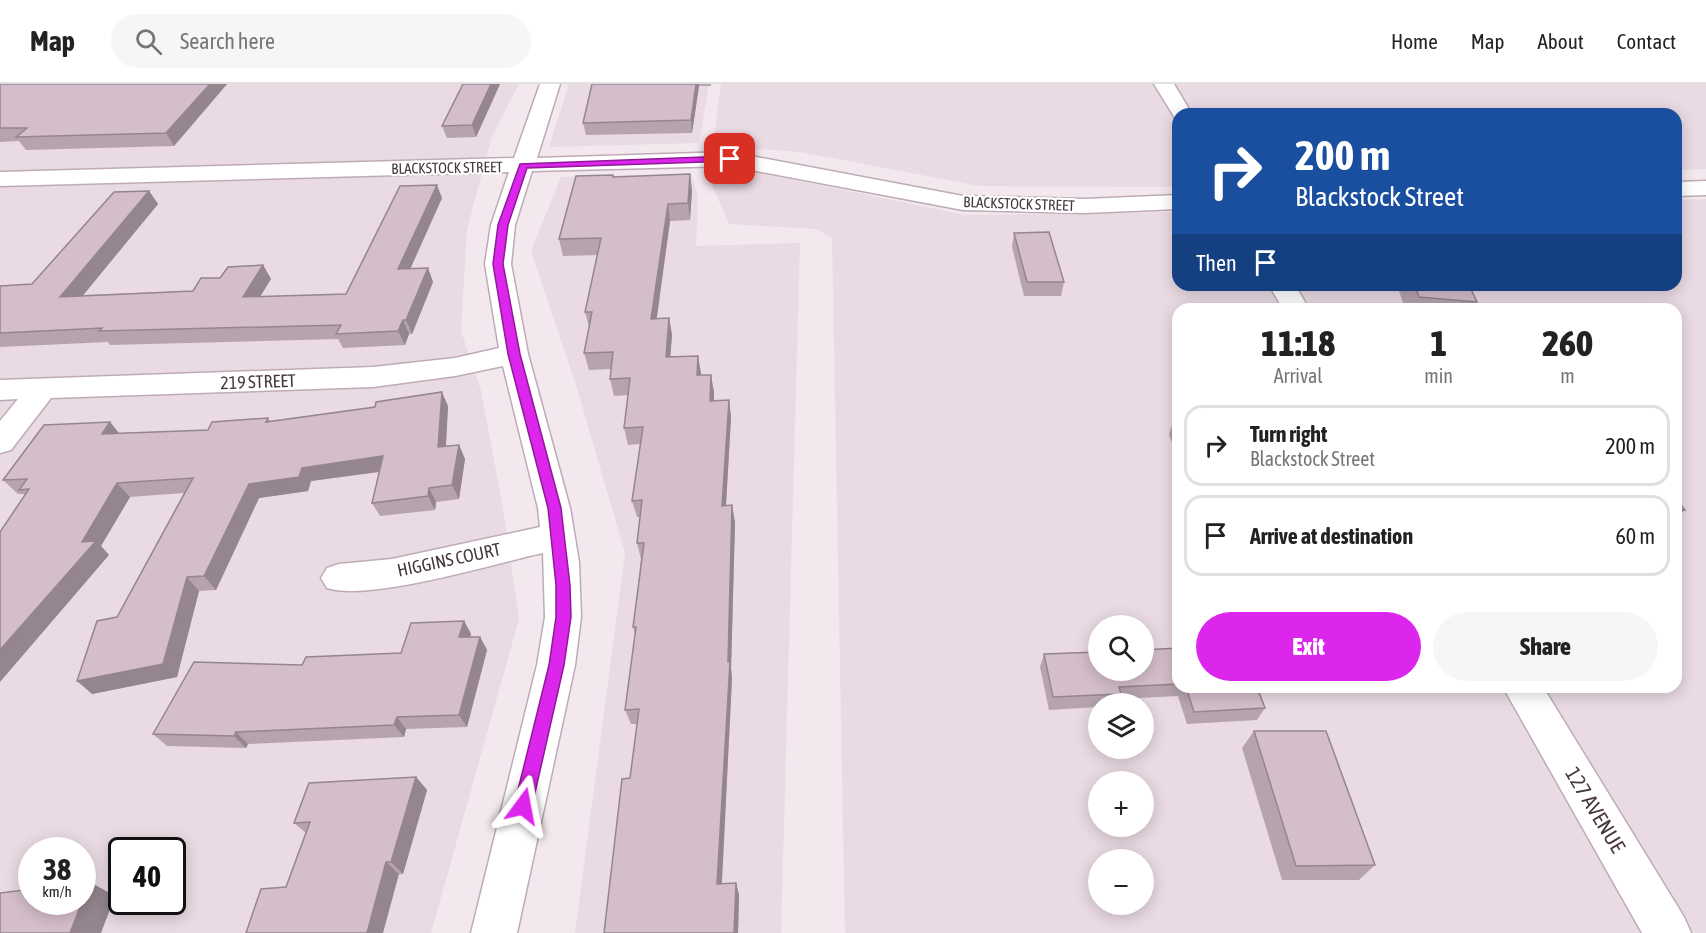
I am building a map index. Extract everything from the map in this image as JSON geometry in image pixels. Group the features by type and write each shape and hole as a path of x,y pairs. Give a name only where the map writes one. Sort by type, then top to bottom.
{"street":[{"path":"494,933 556,665 563,617 559,536 554,508 514,354 498,264 503,225 550,84"},
{"path":"1164,84 1178,108"},
{"name":"BLACKSTOCK STREET","path":"0,179 730,159 963,203 1085,206 1172,202"},
{"path":"1682,189 1706,188"},
{"name":"219 STREET","path":"0,390 373,377 455,368 514,354"},
{"path":"0,442 43,388"},
{"name":"HIGGINS COURT","path":"339,578 392,573 559,536"},
{"name":"127 AVENUE","path":"1526,693 1668,933"}],"shaded area":[{"path":"0,84 519,84 492,136 467,229 461,331 481,391 503,508 519,619 431,933 0,933"},
{"path":"569,84 709,84 699,143 549,147"},
{"path":"721,84 1706,84 1706,169 1682,170 1682,108 1172,108 1172,187 979,186 801,152 713,146"},
{"path":"705,169 741,169 965,215 1172,212 1172,291 1682,291 1682,200 1706,199 1706,933 845,933 832,238 816,229 729,224"},
{"path":"691,174 698,195 696,246 800,243 781,933 575,933 625,553 576,385 531,251 561,177"}],"building":[{"path":"0,84 210,84 166,133 16,137 27,128 0,128"},
{"path":"463,84 491,84 472,125 442,126"},
{"path":"592,84 696,84 691,120 583,123"},
{"path":"690,174 688,203 668,204 651,319 669,318 666,357 698,356 697,375 711,375 710,401 729,400 722,506 732,505 728,662 730,662 717,884 736,883 734,933 604,933 622,779 630,778 639,709 625,710 644,543 637,543 642,500 632,501 643,427 624,428 630,378 610,379 613,352 584,353 592,312 585,312 601,238 559,239 576,176"},
{"path":"437,185 398,269 428,268 406,320 403,320 398,331 336,334 341,325 99,331 102,328 0,333 0,286 32,284 114,192 149,191 60,297 193,291 201,278 220,278 228,267 263,265 243,297 346,294 400,186"},
{"path":"1049,232 1064,282 1027,282 1014,233"},
{"path":"1417,291 1472,291 1477,302 1419,297"},
{"path":"442,392 438,447 459,445 452,485 429,488 428,496 372,503 383,456 302,468 299,477 249,484 204,576 187,577 163,664 77,681 97,621 117,617 193,478 117,483 82,542 96,541 0,650 0,532 29,489 19,490 27,479 3,480 44,425 110,422 102,434 208,430 212,422 268,418 266,422 375,407 376,402"},
{"path":"464,621 459,637 480,637 459,715 397,717 394,725 236,732 234,736 153,734 194,662 302,665 306,657 401,653 411,623"},
{"path":"1172,648 1172,684 1119,687 1121,693 1088,693 1088,695 1053,697 1044,654 1088,652 1088,681 1154,681 1154,649"},
{"path":"1188,693 1259,693 1265,708 1194,712"},
{"path":"1254,731 1326,731 1375,865 1296,866"},
{"path":"416,777 391,862 386,862 367,933 246,933 261,889 286,887 310,822 294,823 309,783"},
{"path":"18,891 18,915 77,915 70,933 0,933 0,893"}],"route":[{"path":"523,806 556,665 563,617 563,585 554,508 514,354 501,284 498,264 503,225 523,166 730,159"}]}
